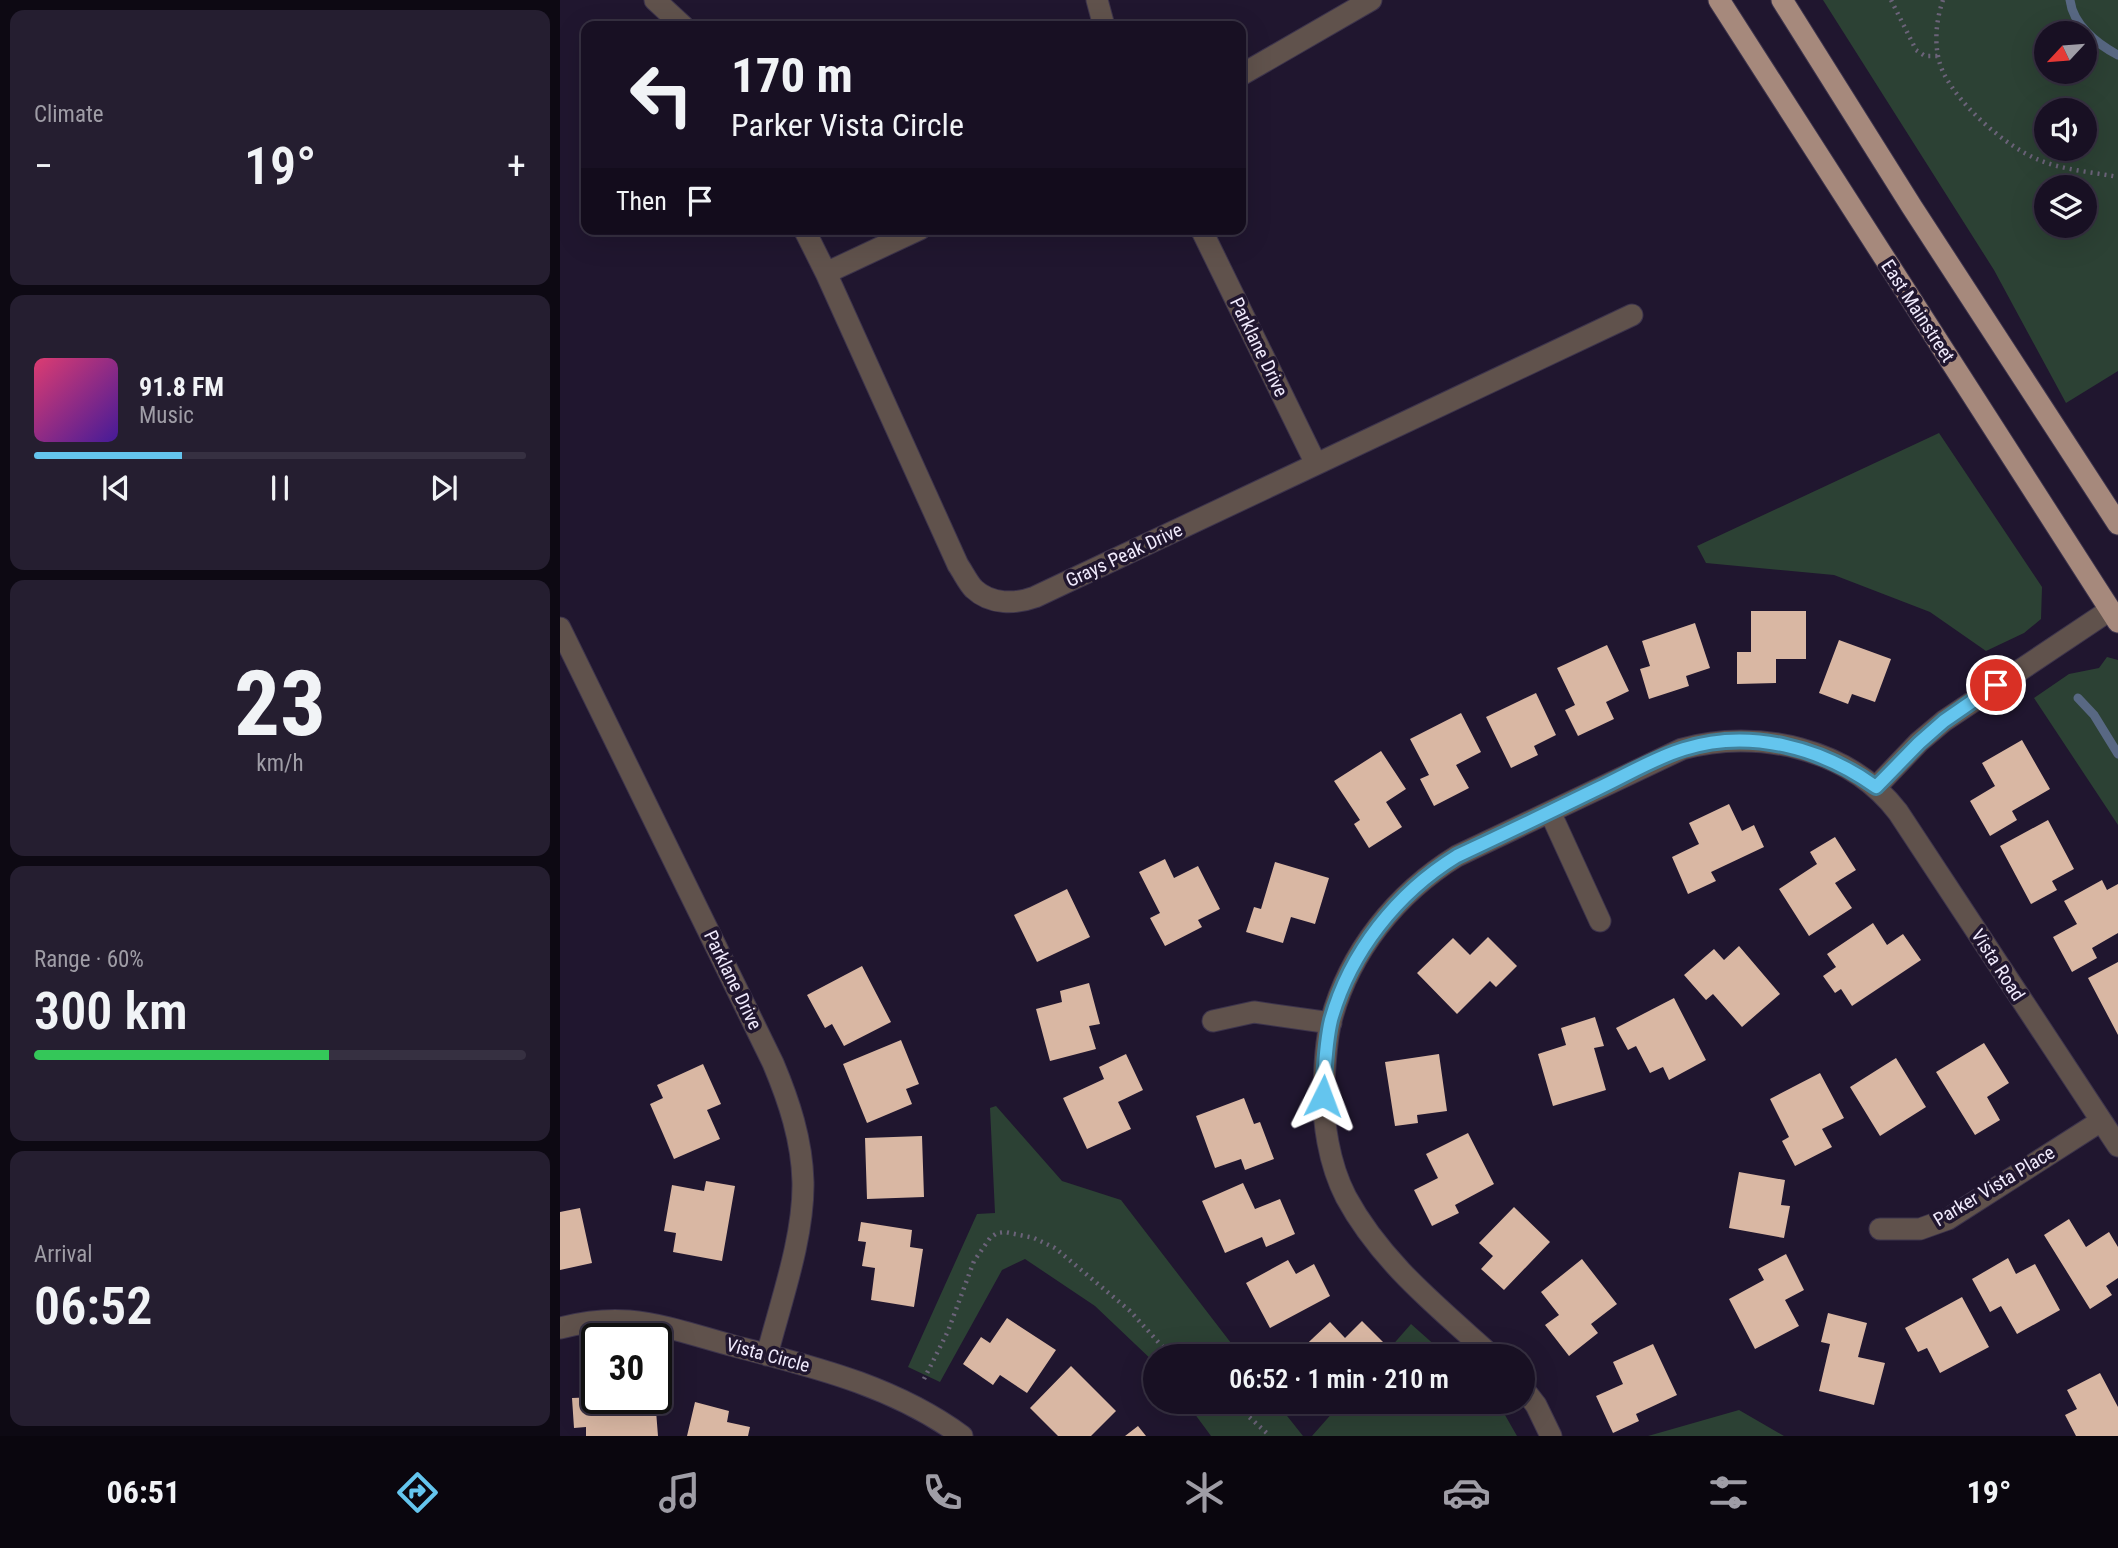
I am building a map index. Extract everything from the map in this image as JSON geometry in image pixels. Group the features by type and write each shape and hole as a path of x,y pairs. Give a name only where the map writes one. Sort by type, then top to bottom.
{"main road":[{"name":"East Mainstreet","path":"1719,0 2114,616"},
{"path":"1782,0 1912,207 2118,524"}],"street":[{"path":"655,0 678,21"},
{"path":"1097,0 1103,21"},
{"path":"1246,72 1371,0"},
{"name":"Grays Peak Drive","path":"807,235 958,565 975,590 996,600 1018,603 1632,315"},
{"path":"826,273 907,235"},
{"name":"Parklane Drive","path":"1204,235 1316,464"},
{"path":"1876,787 1944,721 2114,616"},
{"name":"Parklane Drive","path":"560,628 773,1063 794,1119 802,1163 802,1205 794,1251 767,1355"},
{"name":"Vista Road","path":"1479,1344 1387,1258 1362,1223 1340,1184 1326,1129 1323,1096 1326,1048 1331,1023 1342,992 1373,934 1402,898 1439,867 1682,749 1731,740 1772,743 1806,751 1840,764 1876,787 1898,812 2118,1146"},
{"path":"1550,812 1600,921"},
{"path":"1213,1021 1254,1012 1331,1023"},
{"name":"Parker Vista Place","path":"1880,1229 1920,1229 1948,1219 2101,1121"},
{"name":"Vista Circle","path":"560,1328 596,1321 632,1322 806,1364 880,1390 927,1412 962,1436"},
{"path":"1535,1404 1551,1436"}],"path":[{"path":"1891,0 1916,50 1925,56 1938,56"},
{"path":"1942,0 1937,20 1938,56 1943,72 1957,92 1992,129 2014,147 2050,164 2118,177"},
{"path":"924,1379 948,1331 974,1261 990,1238 997,1233 1034,1238 1055,1248 1130,1311 1160,1344"},
{"path":"1245,1414 1270,1436"}],"green space":[{"path":"1823,0 2118,0 2118,371 2066,403 1994,270"},
{"path":"1939,433 2042,587 2041,619 2024,633 1986,651 1930,612 1834,575 1706,563 1697,546"},
{"path":"2107,657 2118,660 2118,825 2034,698 2069,674 2099,668"},
{"path":"996,1106 1062,1181 1121,1200 1232,1344 1143,1344 1143,1352 1095,1306 1025,1259 1002,1270 940,1382 908,1367 977,1214 995,1213 990,1108"},
{"path":"1411,1324 1434,1344 1394,1344"},
{"path":"1739,1410 1784,1436 1648,1436"},
{"path":"1195,1414 1286,1414 1303,1436 1211,1436"},
{"path":"1331,1414 1504,1414 1517,1436 1312,1436"}],"building":[{"path":"1751,611 1806,611 1806,659 1776,659 1776,683 1737,684 1737,652 1751,652"},
{"path":"1695,623 1710,668 1686,676 1689,686 1649,699 1640,669 1650,666 1642,641"},
{"path":"1839,640 1891,659 1875,702 1852,694 1848,704 1819,693"},
{"path":"1607,645 1629,691 1606,702 1614,719 1578,736 1565,710 1575,705 1557,668"},
{"path":"1536,693 1556,735 1534,746 1538,755 1511,768 1486,717"},
{"path":"1461,713 1481,752 1456,765 1469,788 1434,806 1420,779 1429,775 1410,739"},
{"path":"2022,740 2050,789 2012,811 2017,820 1990,836 1970,801 1995,786 1982,763"},
{"path":"1381,751 1406,789 1386,802 1402,827 1369,848 1354,824 1360,820 1334,781"},
{"path":"1729,804 1742,831 1754,825 1764,847 1711,872 1716,881 1688,894 1672,857 1699,844 1689,823"},
{"path":"2048,820 2074,869 2052,881 2057,890 2031,904 2000,846"},
{"path":"1835,837 1856,870 1835,883 1852,908 1809,936 1779,889 1817,864 1810,852"},
{"path":"1165,859 1174,878 1198,866 1220,909 1198,920 1202,927 1165,946 1150,918 1160,913 1139,872"},
{"path":"1275,862 1329,878 1315,924 1291,917 1283,943 1246,932 1254,907 1261,909"},
{"path":"2102,880 2107,890 2118,884 2118,933 2092,948 2097,958 2072,972 2053,937 2077,924 2064,901"},
{"path":"1067,889 1090,937 1037,962 1014,915"},
{"path":"1873,923 1887,945 1903,934 1921,960 1852,1006 1841,989 1835,993 1823,976 1836,967 1827,954"},
{"path":"1488,937 1517,966 1496,987 1490,981 1457,1014 1417,973 1453,938 1470,955"},
{"path":"1739,946 1780,994 1742,1027 1713,994 1706,1000 1684,975 1714,949 1724,960"},
{"path":"2118,962 2118,1035 2088,978"},
{"path":"862,966 891,1022 844,1046 832,1024 825,1028 807,995"},
{"path":"1089,983 1100,1024 1089,1026 1096,1049 1050,1061 1036,1009 1062,1002 1060,991"},
{"path":"1674,998 1706,1060 1669,1080 1663,1067 1650,1073 1636,1046 1628,1050 1616,1028"},
{"path":"1595,1017 1604,1046 1594,1048 1606,1090 1553,1106 1538,1054 1566,1045 1561,1028"},
{"path":"901,1040 919,1084 906,1089 912,1104 867,1123 843,1064"},
{"path":"1984,1043 2009,1083 1987,1097 2000,1120 1975,1135 1936,1072"},
{"path":"1126,1054 1143,1090 1118,1102 1131,1129 1087,1149 1063,1098 1104,1079 1099,1067"},
{"path":"1439,1054 1447,1111 1417,1115 1418,1123 1395,1126 1385,1062"},
{"path":"1896,1058 1926,1107 1880,1136 1850,1087"},
{"path":"703,1064 721,1104 707,1110 720,1139 674,1159 650,1104 663,1098 657,1085"},
{"path":"1820,1073 1844,1118 1822,1129 1832,1147 1795,1166 1782,1141 1789,1137 1770,1099"},
{"path":"1244,1098 1254,1124 1260,1122 1274,1159 1245,1170 1241,1159 1215,1168 1196,1116"},
{"path":"1468,1133 1494,1184 1455,1205 1459,1213 1432,1226 1414,1190 1438,1178 1426,1154"},
{"path":"922,1136 924,1197 867,1199 865,1138"},
{"path":"1739,1172 1785,1180 1781,1205 1790,1206 1784,1238 1729,1228"},
{"path":"706,1181 735,1186 722,1261 673,1252 676,1233 664,1231 672,1185 704,1191"},
{"path":"1243,1183 1255,1209 1280,1199 1295,1234 1266,1247 1262,1237 1225,1253 1202,1201"},
{"path":"1514,1207 1550,1242 1504,1290 1481,1269 1493,1256 1479,1243"},
{"path":"580,1208 592,1263 560,1270 560,1212"},
{"path":"2069,1219 2086,1247 2109,1232 2118,1247 2118,1278 2106,1286 2112,1295 2090,1309 2044,1235"},
{"path":"861,1222 912,1230 910,1247 923,1249 914,1307 871,1300 875,1268 862,1266 866,1242 858,1241"},
{"path":"1786,1254 1804,1290 1785,1300 1799,1326 1755,1349 1729,1299 1764,1280 1758,1269"},
{"path":"2008,1258 2016,1274 2035,1264 2060,1310 2017,1334 2001,1306 1990,1312 1972,1279"},
{"path":"1582,1259 1617,1304 1591,1324 1598,1333 1569,1356 1545,1325 1559,1315 1541,1292"},
{"path":"1288,1260 1296,1274 1314,1264 1330,1296 1270,1328 1246,1283"},
{"path":"1962,1297 1989,1347 1940,1373 1927,1348 1918,1352 1905,1328"},
{"path":"1828,1313 1867,1323 1858,1357 1885,1363 1874,1405 1819,1391 1830,1344 1821,1342"},
{"path":"1007,1318 1056,1350 1027,1393 1000,1375 993,1385 963,1364 981,1337 990,1343"},
{"path":"1362,1321 1385,1344 1307,1344 1330,1322 1345,1338"},
{"path":"1653,1344 1677,1395 1636,1414 1639,1421 1613,1433 1596,1396 1623,1384 1613,1362"},
{"path":"1071,1366 1116,1411 1091,1436 1058,1436 1030,1408"},
{"path":"2100,1373 2118,1407 2118,1436 2076,1436 2065,1415 2077,1409 2067,1390"},
{"path":"572,1398 581,1398 581,1414 656,1414 658,1436 586,1436 586,1427 574,1428"},
{"path":"695,1402 729,1411 727,1422 750,1427 748,1436 687,1436"},
{"path":"1138,1426 1146,1436 1125,1436"}],"waterway":[{"path":"2070,0 2076,18 2087,33 2118,55"},
{"path":"2078,698 2094,715 2118,754"}],"route":[{"path":"1323,1096 1326,1048 1335,1008 1363,950 1402,898 1439,867 1457,856 1666,756 1712,742 1748,740 1797,748 1840,764 1876,787 1944,721 1996,685"}]}
